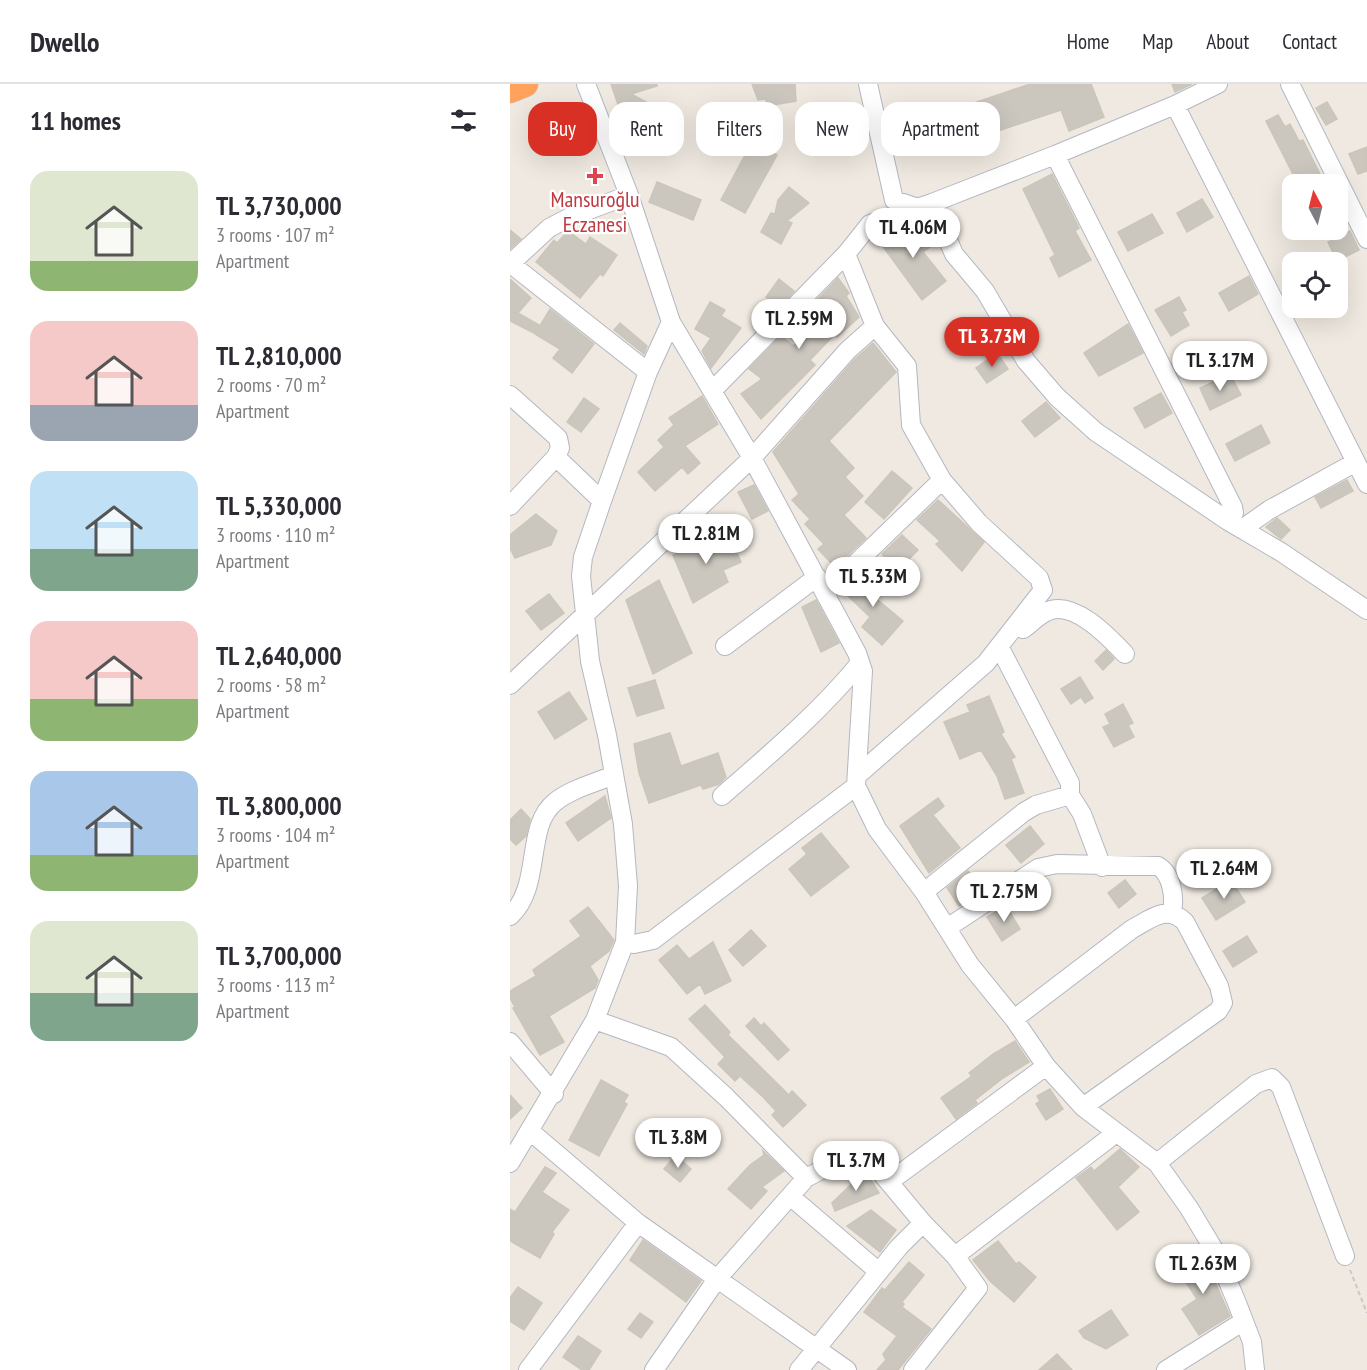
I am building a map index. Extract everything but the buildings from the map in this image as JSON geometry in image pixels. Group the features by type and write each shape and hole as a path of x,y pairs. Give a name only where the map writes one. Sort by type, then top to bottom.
{"highway":[{"path":"510,90 525,84"}],"street":[{"path":"586,84 629,195 671,322 752,458 821,585 860,663 863,671 857,741 857,780 877,829 924,892 970,965 1014,1019 1046,1066 1083,1107 1157,1163 1189,1208 1216,1253 1252,1342 1256,1370"},
{"path":"868,84 894,200 925,205"},
{"path":"712,391 846,254 870,224 1055,155 1176,105 1218,84"},
{"path":"1290,84 1367,239"},
{"path":"1176,105 1367,484"},
{"path":"1055,155 1233,507 1235,525"},
{"path":"629,195 570,217 549,228 510,264 648,372"},
{"path":"925,205 954,254 985,291 1026,361 1057,396 1096,432 1235,525 1363,602"},
{"path":"625,942 634,944 653,940 857,780 1000,648 1012,630 1043,594 1042,583 979,523 942,480 911,425 907,366 875,326 846,254"},
{"path":"510,1163 554,1094 595,1020 625,942 628,886 623,824 590,661 581,576 583,557 602,501 648,372 671,322"},
{"path":"510,685 752,458 848,350 875,326"},
{"path":"510,395 558,438 560,448 556,457 510,506"},
{"path":"556,457 602,501"},
{"path":"1235,525 1269,510 1356,462"},
{"path":"725,646 821,585 942,480"},
{"path":"1012,630 1022,630 1045,612 1064,609 1104,633 1125,654"},
{"path":"1000,648 1070,783 1070,795 1082,814 1102,867"},
{"path":"722,796 795,732 837,691 860,663"},
{"path":"510,916 527,893 546,811 564,795 614,775"},
{"path":"924,892 1024,812 1036,805 1070,795"},
{"path":"947,928 1031,871 1057,864 1161,867 1171,889 1172,912"},
{"path":"1014,1019 1132,930 1162,914 1172,912 1185,922 1219,986 1223,1003 1218,1011 1083,1107"},
{"path":"595,1020 671,1047 726,1097 806,1178"},
{"path":"510,1042 554,1094"},
{"path":"889,1182 1046,1066"},
{"path":"1157,1163 1256,1084 1272,1078 1281,1087 1345,1256"},
{"path":"530,1131 638,1223 819,1348 847,1370"},
{"path":"955,1256 1116,1133"},
{"path":"654,1370 717,1279 806,1178 856,1154 867,1156 976,1283 977,1292 913,1370"},
{"path":"790,1196 879,1272"},
{"path":"799,1370 923,1222"},
{"path":"528,1370 638,1223"},
{"path":"1166,1370 1244,1321"}],"path":[{"path":"1345,1256 1367,1313"}],"place":[{"name":"Mansuroğlu Eczanesi","path":"595,176"}]}
